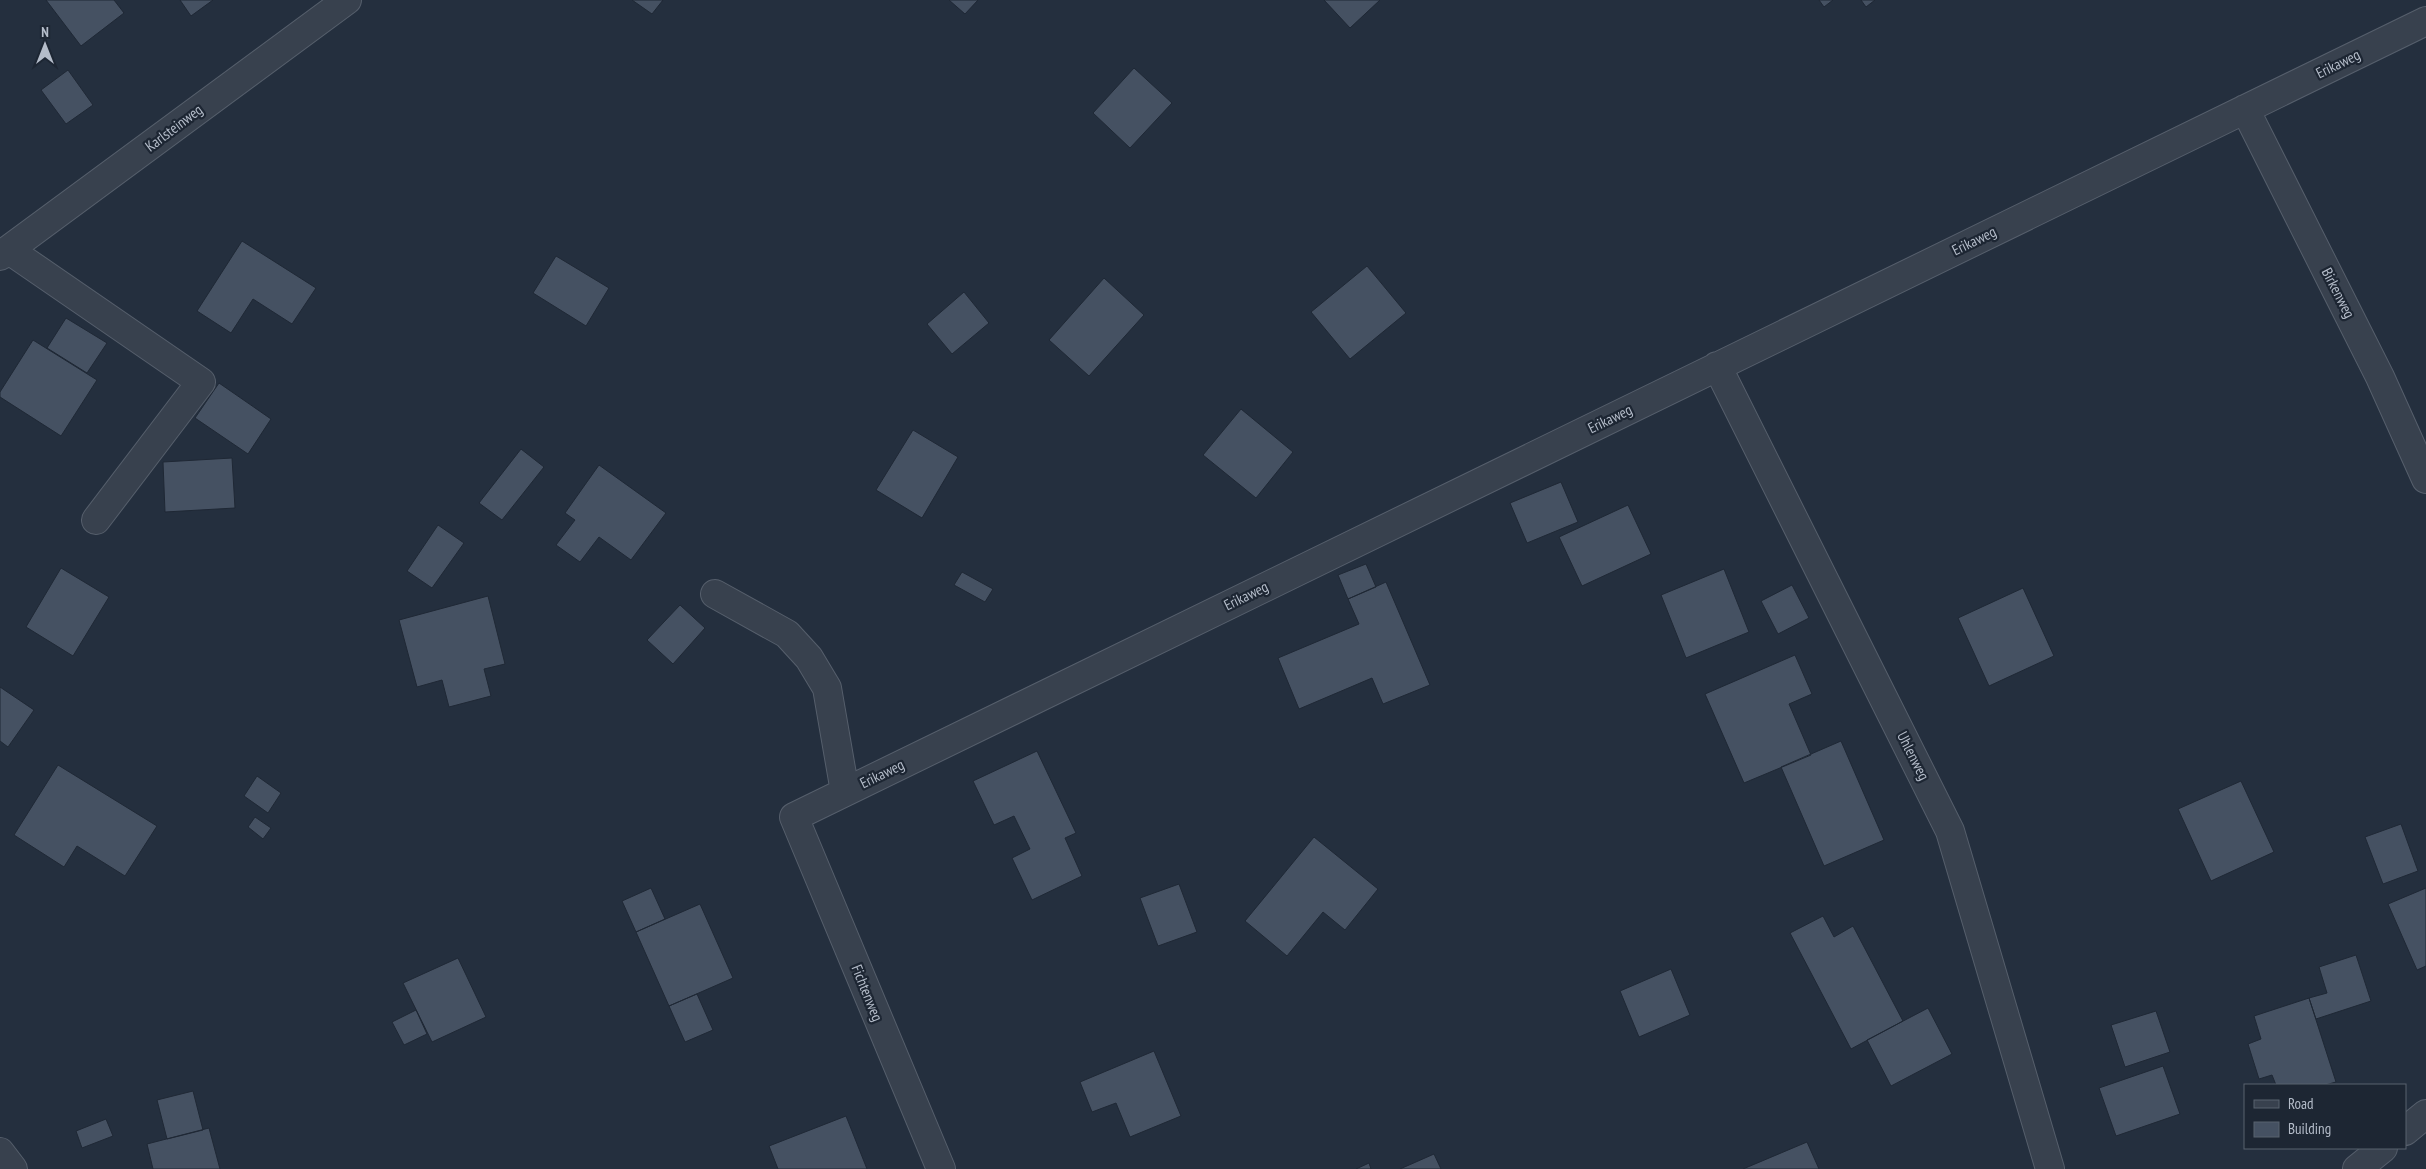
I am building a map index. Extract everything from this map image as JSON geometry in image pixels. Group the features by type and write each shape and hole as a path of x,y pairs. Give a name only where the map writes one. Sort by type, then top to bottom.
{"street":[{"name":"Karlsteinweg","path":"4,253 347,0"},
{"name":"Erikaweg","path":"794,817 2426,21"},
{"name":"Birkenweg","path":"2245,109 2380,377 2426,479"},
{"path":"4,253 201,382 96,520"},
{"name":"Uhlenweg","path":"1717,366 1950,831 2050,1169"},
{"path":"715,594 786,634 809,658 827,688 845,792"},
{"name":"Fichtenweg","path":"794,817 941,1169"},
{"path":"2406,1130 2426,1114"},
{"path":"2357,1169 2383,1149"},
{"path":"0,1152 13,1169"}],"building":[{"path":"46,0 114,0 124,13 81,46"},
{"path":"180,0 213,0 191,16"},
{"path":"632,0 663,0 652,14"},
{"path":"949,0 978,0 965,14"},
{"path":"1324,0 1380,0 1350,28"},
{"path":"1819,0 1833,0 1824,7"},
{"path":"1861,0 1875,0 1866,7"},
{"path":"1134,68 1172,103 1130,148 1093,113"},
{"path":"68,70 93,105 66,124 41,90"},
{"path":"242,241 316,288 292,324 253,299 231,333 197,311"},
{"path":"556,256 609,288 586,326 533,293"},
{"path":"1367,266 1406,313 1350,359 1311,312"},
{"path":"1104,278 1144,315 1089,376 1049,340"},
{"path":"964,292 989,323 952,354 927,324"},
{"path":"66,318 107,343 87,373 47,348"},
{"path":"33,340 97,380 61,436 0,397 0,392"},
{"path":"219,383 271,419 248,454 195,418"},
{"path":"1241,409 1293,452 1256,498 1203,455"},
{"path":"913,430 958,457 922,518 876,490"},
{"path":"521,449 544,467 502,520 479,503"},
{"path":"232,458 235,508 165,512 163,462"},
{"path":"599,465 666,513 631,560 599,537 580,562 556,545 575,520 565,513"},
{"path":"1561,482 1578,522 1527,543 1510,503"},
{"path":"1628,505 1651,554 1582,586 1559,537"},
{"path":"438,525 464,543 432,588 407,571"},
{"path":"1366,564 1376,587 1348,599 1338,575"},
{"path":"61,568 109,597 73,656 26,627"},
{"path":"1724,569 1749,632 1686,658 1661,595"},
{"path":"962,572 993,589 985,602 954,585"},
{"path":"1386,582 1430,685 1383,704 1372,678 1299,709 1278,658 1359,624 1348,599"},
{"path":"1792,585 1809,618 1778,634 1761,601"},
{"path":"2023,588 2054,656 1989,686 1958,618"},
{"path":"488,596 505,664 484,669 491,696 449,707 442,680 417,687 399,620"},
{"path":"680,605 705,628 673,664 647,640"},
{"path":"1795,655 1812,694 1789,704 1811,755 1744,783 1705,694"},
{"path":"0,687 34,710 8,747 0,741"},
{"path":"1841,741 1884,840 1824,866 1781,767"},
{"path":"1037,751 1076,833 1065,838 1082,876 1032,900 1012,858 1030,849 1014,816 994,825 973,781"},
{"path":"58,765 157,826 125,876 77,846 64,867 14,835"},
{"path":"257,776 281,793 268,813 244,796"},
{"path":"2241,781 2274,852 2211,881 2178,809"},
{"path":"255,817 271,828 263,839 248,827"},
{"path":"2401,824 2418,871 2383,884 2365,837"},
{"path":"1314,837 1378,889 1345,930 1323,912 1287,956 1245,921"},
{"path":"1179,884 1197,932 1158,946 1140,898"},
{"path":"651,888 665,919 636,932 622,901"},
{"path":"2426,888 2426,966 2417,970 2388,904"},
{"path":"700,904 733,978 669,1006 636,932"},
{"path":"1823,916 1834,937 1853,926 1903,1021 1851,1049 1790,933"},
{"path":"2356,955 2371,1001 2316,1019 2309,998 2327,993 2319,967"},
{"path":"458,958 486,1017 432,1042 403,983"},
{"path":"1671,969 1690,1015 1639,1037 1620,991"},
{"path":"697,994 713,1030 685,1042 669,1006"},
{"path":"2309,998 2336,1082 2329,1084 2276,1084 2272,1075 2259,1079 2248,1044 2261,1039 2254,1016"},
{"path":"1928,1008 1952,1054 1891,1086 1867,1040"},
{"path":"416,1010 427,1034 404,1045 392,1022"},
{"path":"2156,1011 2170,1052 2125,1067 2111,1025"},
{"path":"1154,1051 1181,1116 1130,1137 1116,1103 1092,1112 1080,1082"},
{"path":"2163,1066 2180,1114 2116,1136 2099,1088"},
{"path":"193,1091 203,1130 167,1139 157,1100"},
{"path":"846,1116 867,1169 778,1169 769,1146"},
{"path":"106,1119 113,1136 82,1148 76,1131"},
{"path":"209,1128 220,1169 153,1169 147,1144"},
{"path":"1807,1142 1819,1169 1743,1169"},
{"path":"1434,1154 1441,1169 1400,1169"},
{"path":"1369,1163 1371,1169 1356,1169"}]}
